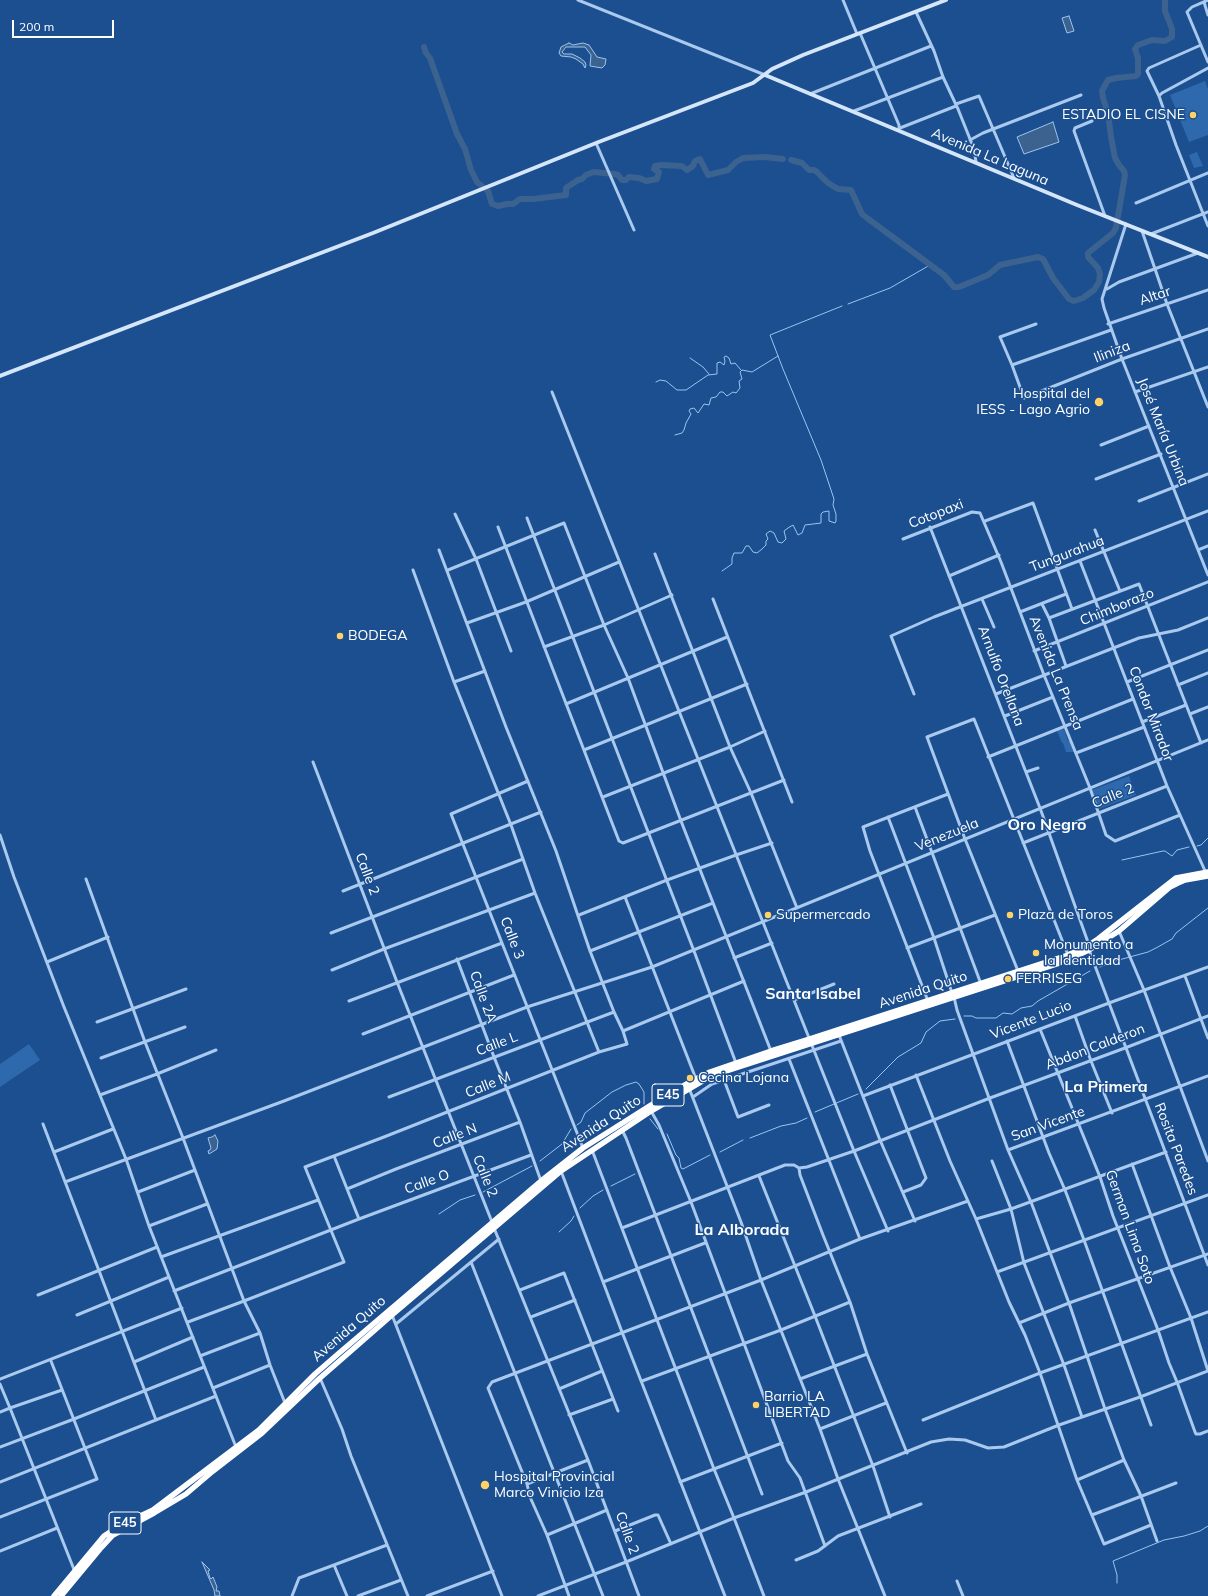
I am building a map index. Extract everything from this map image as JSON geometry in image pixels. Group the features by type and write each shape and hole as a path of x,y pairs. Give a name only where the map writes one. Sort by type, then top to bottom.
{"highway":[{"name":"Avenida Quito","path":"212,1469 262,1433 320,1378 541,1181 583,1148 696,1079 771,1051 812,1045 928,1001 1063,962 1119,930 1170,887 1185,880 1207,874"},
{"name":"Avenida Quito","path":"212,1469 236,1447 259,1430 327,1364 493,1225 561,1171 651,1111 689,1088 711,1076 840,1038 981,984 1089,948 1168,883 1184,876 1207,874"},
{"name":"E45","path":"54,1596 96,1545 108,1534 119,1526 152,1510 212,1469"},
{"name":"E45","path":"61,1596 100,1549 114,1535 186,1494 212,1469"}],"street":[{"path":"578,0 765,75"},
{"path":"843,0 899,129 979,96 1014,178"},
{"path":"0,376 374,232 596,143 753,83 772,69 803,55 946,0"},
{"path":"1208,0 1188,10 1187,12 1208,62"},
{"path":"1204,2 1208,15"},
{"path":"916,12 974,149 976,162"},
{"path":"1200,45 1148,69 1147,72 1159,96 1176,145 1208,226"},
{"path":"810,94 931,46"},
{"path":"1159,96 1208,68"},
{"name":"Avenida La Laguna","path":"765,75 899,129 1124,224 1208,257"},
{"path":"854,111 943,77"},
{"path":"970,140 1081,95"},
{"path":"1092,121 1075,128 1074,131 1105,216"},
{"path":"596,143 634,230"},
{"path":"1136,203 1208,173"},
{"path":"1151,234 1208,212"},
{"path":"1106,290 1124,224"},
{"path":"1142,230 1167,304 1208,407"},
{"path":"1106,290 1112,285 1198,253"},
{"name":"José María Urbina","path":"1106,290 1102,299 1108,324 1208,575"},
{"name":"Altar","path":"1108,324 1208,290"},
{"path":"1036,324 1000,337 1012,365 1111,330"},
{"name":"Iliniza","path":"1012,365 1024,398 1122,359 1208,329"},
{"path":"1135,392 1208,367"},
{"path":"552,392 854,1151 888,1231"},
{"path":"1101,445 1149,426"},
{"path":"1096,479 1160,454"},
{"path":"1139,501 1208,474"},
{"path":"985,521 1033,503 1072,609"},
{"name":"Avenida La Prensa","path":"978,511 982,514 985,521 1034,651 1090,788 1106,835 1115,841 1180,815"},
{"name":"Cotopaxi","path":"902,539 930,527 978,511"},
{"name":"Tungurahua","path":"914,694 891,636 1057,569 1105,552 1208,511"},
{"path":"455,514 476,559 511,650"},
{"path":"526,518 595,692 736,1063"},
{"path":"448,570 533,534 564,523 604,625 628,678 681,821 771,1051"},
{"path":"498,527 603,797 617,838 621,843 649,834 784,780"},
{"name":"Arnulfo Orellana","path":"930,527 1040,808 1089,948"},
{"path":"1095,530 1120,591"},
{"path":"1198,550 1208,546"},
{"path":"439,550 448,570 506,727 541,812 579,915 590,950 614,1012 623,1030 744,981"},
{"path":"654,554 672,595 730,747 772,843 797,908"},
{"path":"949,576 998,555"},
{"name":"Condor Mirador","path":"1080,561 1167,786 1207,874"},
{"path":"467,623 526,602 619,562"},
{"path":"413,570 454,682 511,825 535,893 599,1052"},
{"name":"Chimborazo","path":"1034,651 1208,582"},
{"path":"1049,618 1139,584 1201,743"},
{"path":"1020,612 1066,594"},
{"path":"544,647 604,625 672,595"},
{"path":"713,599 792,802"},
{"path":"982,599 994,627"},
{"path":"1042,604 1049,618 1066,666"},
{"path":"996,694 1139,638 1178,630 1208,618"},
{"path":"566,704 727,637"},
{"path":"1127,682 1208,650"},
{"path":"454,682 485,671"},
{"path":"1178,685 1208,674"},
{"path":"584,750 613,740 747,684"},
{"path":"1005,716 1053,697"},
{"path":"988,756 1133,698"},
{"path":"1142,722 1186,705"},
{"path":"1190,714 1208,707"},
{"path":"1018,971 964,839 927,737 974,719 1068,955"},
{"path":"1076,753 1144,727"},
{"path":"603,797 730,747 765,731"},
{"name":"Venezuela","path":"574,991 652,967 694,951 1208,740"},
{"name":"Calle 2","path":"313,762 435,1080 588,1460 639,1596"},
{"path":"1026,772 1038,768"},
{"name":"Calle 3","path":"528,781 451,814 477,876 514,975 541,1039 583,1148"},
{"name":"Calle 2","path":"1023,843 1167,786"},
{"path":"928,1001 870,851 863,827 948,794"},
{"path":"915,807 981,984"},
{"path":"342,891 541,812"},
{"path":"888,817 934,938 957,1010 1008,1150 1031,1202 1049,1254 1069,1303 1105,1409 1124,1460 1141,1496 1157,1541"},
{"path":"0,835 47,962 126,1159 149,1226 236,1447"},
{"path":"579,915 736,854 772,843"},
{"path":"331,933 523,859"},
{"path":"86,879 157,1074 183,1138 244,1302 260,1332 270,1365 286,1404"},
{"path":"332,970 489,909 535,893"},
{"path":"625,897 696,1079"},
{"path":"590,950 714,903"},
{"path":"907,948 995,915"},
{"path":"1119,930 1144,990 1208,1161"},
{"path":"47,962 108,937"},
{"path":"349,1001 502,943"},
{"path":"734,958 772,943"},
{"name":"Rosita Paredes","path":"1089,948 1145,1100 1206,1254 1208,1265"},
{"name":"Calle 2A","path":"457,960 520,1122 541,1181"},
{"name":"Vicente Lucio","path":"863,1096 1144,990 1208,968"},
{"path":"363,1034 514,975"},
{"path":"1185,976 1208,1038"},
{"path":"794,1000 834,984"},
{"path":"97,1022 133,1010 186,989"},
{"path":"65,1182 527,1007 574,991"},
{"name":"Calle L","path":"389,1097 614,1012"},
{"path":"1075,1016 1091,1061 1112,1112"},
{"name":"Abdon Calderon","path":"622,1228 785,1165 794,1165 799,1168 854,1151 934,1119 1208,1016"},
{"path":"101,1058 185,1027"},
{"name":"German Lima Soto","path":"1040,1029 1100,1177 1196,1434 1208,1431"},
{"name":"Calle M","path":"318,1200 305,1167 384,1138 599,1052 627,1044 623,1030"},
{"path":"840,1038 880,1140 915,1221"},
{"path":"1007,1041 1084,1240 1151,1425"},
{"path":"693,1097 712,1084 789,1059 812,1045"},
{"path":"100,1095 216,1050"},
{"path":"789,1059 860,1240"},
{"path":"916,1075 950,1161 1040,1373 1077,1480 1104,1544 1151,1525"},
{"name":"San Vicente","path":"1008,1150 1208,1076"},
{"path":"724,1080 738,1117 769,1105"},
{"path":"890,1085 926,1178 921,1185 903,1192"},
{"path":"689,1088 728,1188 761,1280 885,1596"},
{"path":"651,1111 659,1125 691,1202 705,1243 788,1461 800,1478 825,1546"},
{"name":"Calle N","path":"347,1189 520,1122"},
{"path":"43,1124 98,1272 156,1420"},
{"path":"54,1152 113,1129"},
{"path":"622,1130 656,1215 762,1494"},
{"path":"592,1150 656,1320 764,1596"},
{"path":"976,1220 1065,1190 1166,1152"},
{"name":"Calle O","path":"174,1291 359,1219 531,1155"},
{"path":"334,1156 359,1219"},
{"path":"992,1161 1011,1209 1024,1263 1064,1365 1082,1417"},
{"path":"538,1596 672,1544 734,1518 806,1492 932,1442 949,1439 965,1440 988,1448 1004,1447 1059,1425 1140,1397 1208,1371 1191,1318 1170,1267 1132,1164"},
{"path":"799,1168 800,1175 829,1252 850,1302 867,1354 906,1453"},
{"path":"138,1192 195,1170"},
{"path":"561,1171 725,1596"},
{"path":"759,1176 873,1466 890,1517"},
{"path":"997,1272 1208,1195"},
{"path":"161,1257 318,1200 331,1230 344,1262 244,1302 188,1322"},
{"path":"570,1596 548,1535 530,1497 527,1484 488,1388 492,1382 591,1343 761,1280 860,1240 968,1201"},
{"path":"149,1226 207,1204"},
{"path":"396,1324 499,1239"},
{"path":"603,1282 705,1243"},
{"path":"38,1295 158,1247"},
{"path":"1019,1324 1069,1303 1206,1254"},
{"path":"471,1262 602,1596"},
{"path":"520,1290 564,1273 618,1411"},
{"path":"77,1315 169,1278"},
{"path":"531,1317 575,1300"},
{"path":"642,1381 781,1330 850,1302"},
{"path":"0,1379 50,1361 63,1354 182,1308"},
{"path":"923,1420 1040,1373 1122,1345 1208,1312"},
{"path":"392,1315 502,1596"},
{"path":"200,1356 260,1332"},
{"path":"134,1362 193,1337"},
{"path":"800,1379 867,1354"},
{"path":"0,1518 97,1479 50,1361"},
{"path":"213,1388 270,1365"},
{"path":"0,1447 204,1367"},
{"path":"559,1389 602,1371"},
{"path":"320,1378 342,1429 351,1456 408,1596"},
{"path":"0,1384 75,1572"},
{"path":"0,1412 62,1390"},
{"path":"0,1482 216,1396"},
{"path":"569,1415 614,1399"},
{"path":"820,1429 886,1403"},
{"path":"680,1482 782,1444"},
{"path":"527,1484 588,1460"},
{"path":"1077,1480 1124,1460"},
{"path":"1092,1515 1176,1482"},
{"path":"796,1560 818,1551 838,1536 921,1504"},
{"path":"548,1535 607,1510"},
{"path":"615,1531 658,1515 672,1544"},
{"path":"0,1551 57,1528"},
{"path":"292,1596 299,1578 387,1546"},
{"path":"334,1565 347,1596"},
{"path":"427,1596 493,1571"},
{"path":"358,1596 401,1580"},
{"path":"957,1581 963,1596"}],"shaded area":[{"path":"1069,16 1074,31 1067,33 1062,18"},
{"path":"569,43 573,45 583,43 589,45 597,57 606,59 605,65 602,68 590,66 591,55 585,47 566,47 562,52 564,54 572,54 580,58 585,62 585,68 583,64 576,59 561,56 559,53 561,47"},
{"name":"ESTADIO EL CISNE","path":"1205,81 1208,89 1208,135 1189,142 1170,95"},
{"path":"1053,122 1059,142 1024,154 1017,137"},
{"path":"1197,152 1203,166 1194,168 1189,155"},
{"path":"1064,729 1068,741 1070,740 1075,752 1066,752 1057,731"},
{"path":"1129,776 1136,795 1099,809 1092,790"},
{"path":"29,1044 40,1060 0,1087 0,1064"},
{"path":"215,1135 218,1141 217,1149 209,1154 208,1151 211,1148 208,1138"},
{"path":"202,1562 210,1570 208,1571 210,1578 211,1579 213,1577 217,1587 216,1591 219,1591 220,1596 215,1596 214,1590"}],"waterway":[{"path":"791,160 802,163 809,170 814,170 828,183 838,189 851,190 862,214 944,275 954,287 959,287 988,275 1000,265 1038,257 1043,259 1053,278 1069,299 1074,301 1083,298 1094,290 1099,282 1100,274 1098,268 1088,257 1088,253 1113,233 1116,228 1125,175 1115,158 1108,113 1102,91 1108,80 1136,76 1138,74 1138,58 1135,49 1138,45 1152,40 1165,41 1172,37 1172,29 1165,11 1165,0"},
{"path":"424,47 430,58 457,134 465,149 471,170 477,182 488,191 492,204 498,206 513,204 520,199 566,195 566,188 586,175 594,172 618,175 622,180 626,180 629,177 639,178 646,181 657,179 659,172 654,169 655,166 661,165 682,166 687,170 693,166 695,161 700,159 708,175 728,170 736,162 743,158 765,157 783,159"},
{"path":"848,304 890,288 930,265"},
{"path":"722,571 732,564 734,553 742,553 746,546 749,546 753,552 757,553 762,549 766,545 766,541 768,539 766,534 770,531 774,533 778,542 782,543 786,539 784,531 793,525 798,535 802,533 805,525 821,523 821,514 823,512 829,511 829,521 835,523 836,521 836,514 833,505 834,499 821,460 770,335 842,306"},
{"path":"656,382 660,380 666,381 677,390 686,390 708,375 717,374 717,363 720,362 724,365 724,357 726,356 729,358 731,364 735,363 741,370"},
{"path":"675,435 682,433 684,430 691,414 689,411 690,409 694,408 698,413 704,404 709,405 711,398 716,397 720,392 723,392 727,396 733,392 736,393 740,388 739,381 742,379 740,372 742,370 752,372 778,356"},
{"path":"690,358 703,367 709,374"},
{"path":"1197,846 1201,845 1208,838"},
{"path":"1122,860 1163,851 1172,856 1177,850 1189,847"},
{"path":"1100,967 1115,961 1148,952 1156,948 1172,939 1176,933 1208,908"},
{"path":"964,1016 972,1016 976,1018 996,1018 1003,1013 1012,1014 1021,1008 1032,1006 1090,971"},
{"path":"866,1089 898,1057 921,1043 926,1032 940,1021 955,1019"},
{"path":"577,1125 581,1122 585,1113 612,1092 626,1085 636,1082 639,1084 644,1092 644,1104"},
{"path":"815,1112 858,1094"},
{"path":"750,1138 807,1118"},
{"path":"650,1119 658,1129"},
{"path":"540,1161 562,1144 571,1129"},
{"path":"667,1134 676,1155 679,1158 681,1168 683,1169 710,1155"},
{"path":"720,1152 743,1140"},
{"path":"483,1192 532,1166"},
{"path":"611,1186 635,1174"},
{"path":"580,1208 593,1196 603,1190"},
{"path":"439,1214 460,1200 475,1195"},
{"path":"559,1232 571,1221 574,1216"},
{"path":"1117,1583 1117,1575 1113,1561 1164,1540 1200,1531 1208,1526"}],"place":[{"name":"ESTADIO EL CISNE","path":"1193,115"},
{"name":"Hospital del IESS - Lago Agrio","path":"1099,402"},
{"name":"BODEGA","path":"340,636"},
{"name":"Supermercado","path":"768,915"},
{"name":"Plaza de Toros","path":"1010,915"},
{"name":"Monumento a la Identidad","path":"1036,953"},
{"name":"FERRISEG","path":"1008,979"},
{"name":"Cecina Lojana","path":"690,1078"},
{"name":"Barrio LA LIBERTAD","path":"756,1405"},
{"name":"Hospital Provincial Marco Vinicio Iza","path":"485,1485"}],"district":[{"name":"Oro Negro","path":"1047,825"},
{"name":"Santa Isabel","path":"813,994"},
{"name":"La Primera","path":"1106,1087"},
{"name":"La Alborada","path":"742,1230"}]}
